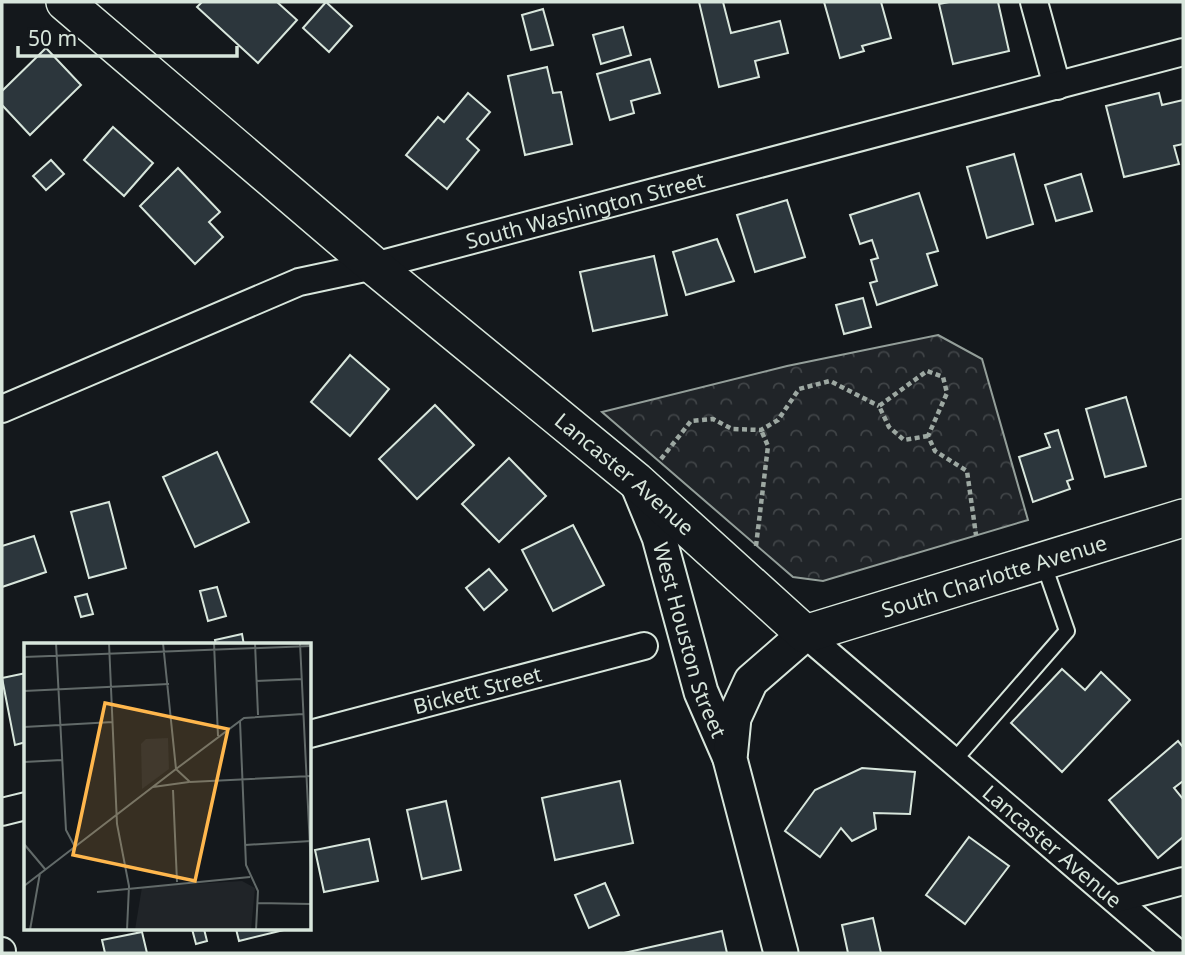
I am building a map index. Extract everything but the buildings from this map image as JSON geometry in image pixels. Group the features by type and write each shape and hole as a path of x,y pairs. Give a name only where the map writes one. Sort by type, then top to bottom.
{"main road":[{"name":"Lancaster Avenue","path":"67,2 374,265 646,473 804,634"},
{"name":"South Charlotte Avenue","path":"804,634 1183,518"}],"street":[{"path":"1034,2 1057,86"},
{"name":"South Washington Street","path":"2,409 299,282 374,265 1183,52"},
{"name":"West Houston Street","path":"646,473 659,537 701,692 730,760 781,953"},
{"name":"West Houston Street","path":"730,760 734,718 751,681 804,634"},
{"name":"Lancaster Avenue","path":"804,634 1177,953"},
{"name":"Bickett Street","path":"312,733 644,646"},
{"path":"2,812 24,806"},
{"path":"1116,899 1183,881"}],"lane":[{"path":"952,763 1067,631 1042,560"}],"path":[{"path":"879,406 927,371 943,377 947,393 928,436"},
{"path":"646,473 691,421 713,419 732,429 761,430 778,420 799,390 830,381 879,406 889,427 904,440 928,436"},
{"path":"755,550 768,446 761,430"},
{"path":"928,436 936,451 967,471 976,535"}],"green space":[{"path":"938,335 982,359 1028,520 823,581 793,577 602,412 787,366"}]}
